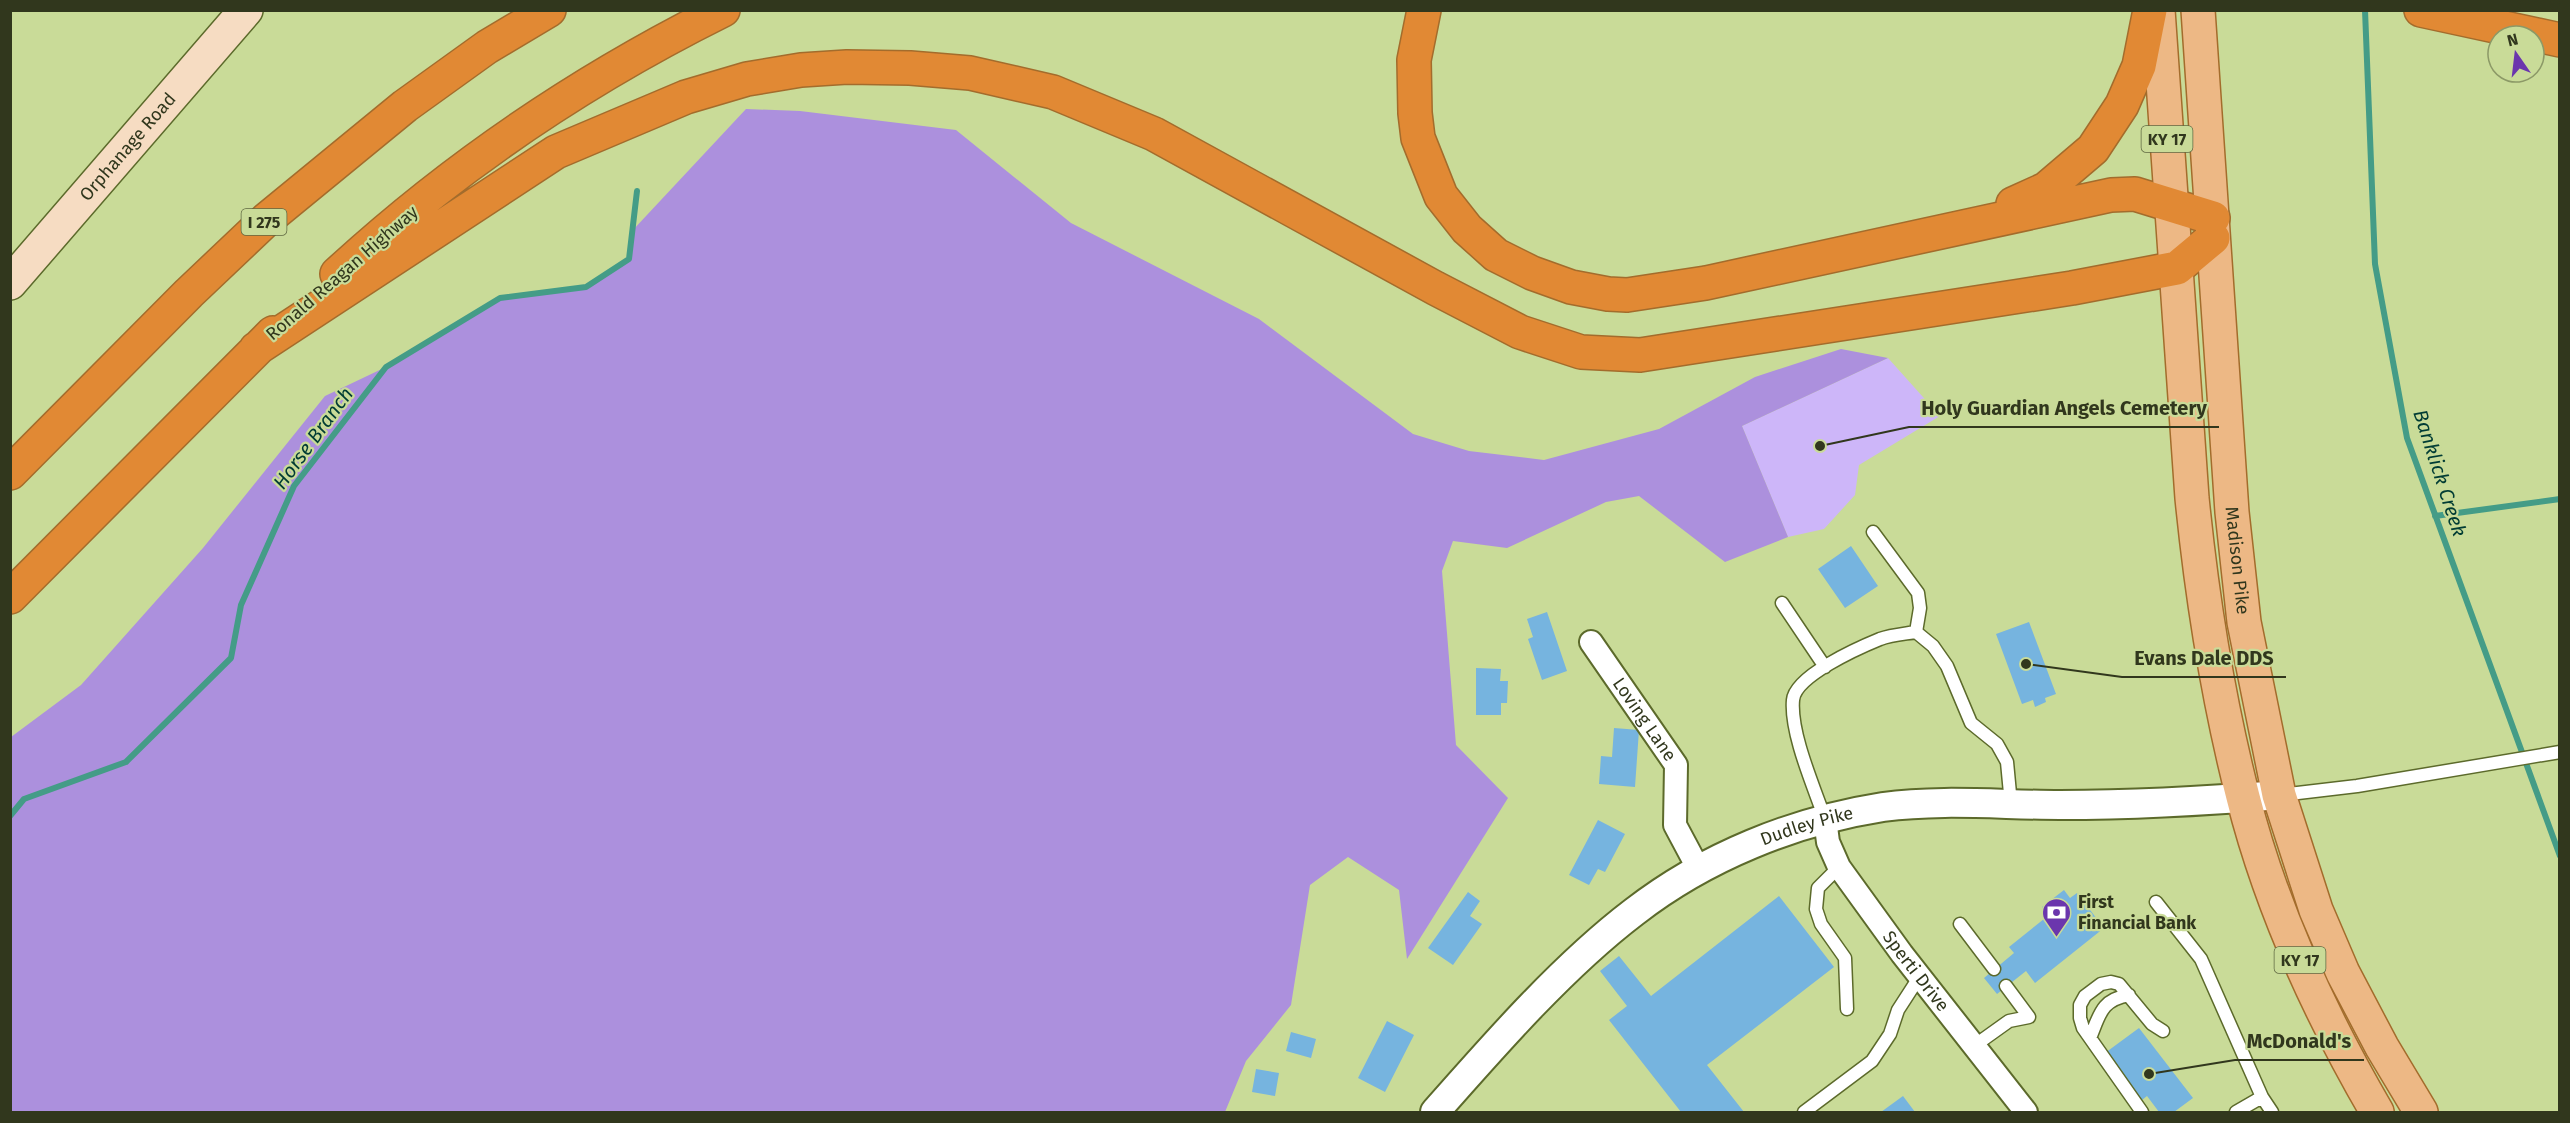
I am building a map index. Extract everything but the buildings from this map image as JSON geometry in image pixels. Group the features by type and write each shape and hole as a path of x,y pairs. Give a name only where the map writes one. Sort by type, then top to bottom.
{"highway":[{"path":"487,47 541,10"},
{"name":"I 275","path":"10,472 189,293 266,220 395,113 487,47 549,10"},
{"name":"Ronald Reagan Highway","path":"10,597 256,349 350,262 437,190 550,110 628,62 723,10"},
{"path":"256,349 556,152 686,97 727,85 801,70 847,67 910,68 970,73 1053,92 1154,134 1520,332 1581,352 1640,355 2072,288 2177,268 2213,228 2172,206 2135,194 2111,195 1706,283 1627,295 1571,287 1532,273 1496,255 1467,229 1441,196 1418,138 1414,70 1420,22 1424,10"},
{"path":"1961,227 2046,189 2092,149 2122,105 2139,66 2150,10"},
{"path":"2421,10 2559,40"}],"main road":[{"name":"Orphanage Road","path":"10,283 246,10"},
{"name":"Madison Pike","path":"2158,10 2192,498 2199,566 2224,711 2244,798 2270,884 2299,958 2342,1052 2378,1113"},
{"name":"Madison Pike","path":"2198,10 2232,512 2244,622 2279,795 2316,910 2343,973 2382,1047 2421,1113"}],"street":[{"name":"Loving Lane","path":"1591,642 1676,765 1675,825 1699,870"},
{"name":"Dudley Pike","path":"1436,1113 1550,989 1594,945 1634,911 1699,870 1737,850 1800,826 1884,807 1941,803 2153,804 2279,795"},
{"name":"Sperti Drive","path":"1825,819 1828,842 1839,867 2026,1113"}],"lane":[{"path":"1873,532 1918,593 1920,608 1916,632"},
{"path":"1782,603 1825,667"},
{"path":"1825,819 1793,721 1792,698 1802,682 1825,667 1882,638 1916,632 1933,646 1947,666 1971,723 1997,744 2007,762 2011,804"},
{"path":"2279,795 2357,786 2559,752"},
{"path":"1839,867 1818,888 1816,909 1821,924 1845,958 1847,1009"},
{"path":"2156,902 2201,959 2262,1096 2272,1113"},
{"path":"1960,924 1994,969"},
{"path":"1804,1113 1872,1061 1890,1034 1898,1010 1920,976"},
{"path":"2142,1113 2083,1028 2080,1005 2085,996 2101,984 2111,982 2119,984 2152,1024 2163,1031"},
{"path":"1974,1046 2009,1021 2029,1017 2007,986"},
{"path":"2090,1038 2105,1004 2116,997 2129,995"},
{"path":"2236,1113 2262,1096"}],"shaded area":[{"path":"746,109 800,111 956,130 1071,223 1259,319 1413,434 1469,451 1544,460 1659,429 1755,377 1841,349 1888,358 1742,426 1788,537 1725,562 1639,496 1606,502 1507,548 1453,541 1442,571 1456,745 1508,798 1407,959 1399,890 1348,857 1310,885 1291,1005 1246,1061 1225,1112 11,1112 11,737 81,685 203,548 325,396 386,367 500,298 586,287 628,259 632,231"},
{"path":"1888,358 1940,416 1859,465 1855,495 1824,529 1788,537 1742,426"}],"waterway":[{"name":"Banklick Creek","path":"2365,10 2375,264 2407,438 2560,856"},
{"name":"Horse Branch","path":"10,816 24,799 126,762 231,658 241,605 294,486 386,367 500,298 586,287 629,259 637,191"},
{"path":"2435,516 2560,499"}],"place":[{"name":"Holy Guardian Angels Cemetery","path":"1820,446"},
{"name":"Evans Dale DDS","path":"2026,664"},
{"name":"First Financial Bank","path":"2057,938"},
{"name":"McDonald's","path":"2149,1074"}]}
